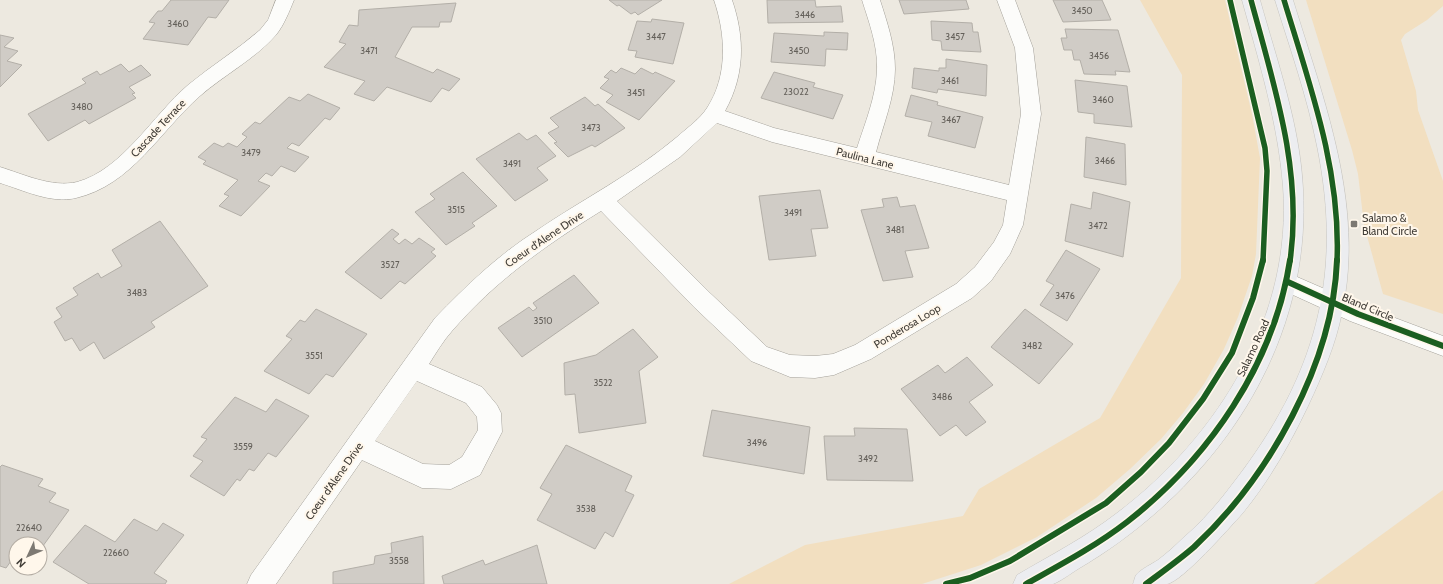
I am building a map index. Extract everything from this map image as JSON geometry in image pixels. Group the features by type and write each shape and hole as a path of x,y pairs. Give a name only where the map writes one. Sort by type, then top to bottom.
{"main road":[{"name":"Salamo Road","path":"1026,584 1070,559 1127,521 1151,501 1197,455 1228,415 1247,385 1266,350 1279,315 1288,282 1292,252 1294,213 1289,153 1251,0"},
{"path":"1146,584 1170,567 1225,514 1254,478 1285,429 1300,400 1324,336 1333,303 1337,223 1330,164 1318,112 1284,0"}],"street":[{"name":"Cascade Terrace","path":"0,176 62,190 77,191 103,179 126,161 186,98 266,34 278,18 285,0"},
{"name":"Coeur d'Alene Drive","path":"260,584 359,446 443,325 481,286 510,260 656,164 683,143 714,114 726,86 734,44 732,26 723,0"},
{"path":"864,158 886,69 884,44 871,0"},
{"name":"Ponderosa Loop","path":"602,200 698,297 759,354 790,366 815,367 834,364 863,352 964,291 983,274 1002,248 1013,225 1031,114 1028,72 1024,48 1006,0"},
{"name":"Paulina Lane","path":"714,114 772,136 1018,194"},
{"name":"Bland Circle","path":"1288,282 1387,326 1443,346"},
{"path":"359,446 422,476 451,477 471,466 490,432 489,413 474,395 413,368"}],"shaded area":[{"path":"1140,0 1225,0 1252,114 1260,158 1256,254 1252,276 1238,317 1224,349 1204,384 1183,413 1161,439 1130,469 1096,498 1037,537 981,565 922,584 729,584 805,545 963,516 979,489 1100,418 1181,278 1182,75"},
{"path":"1306,0 1443,0 1443,6 1427,20 1405,34 1401,40 1416,91 1418,110 1443,181 1443,314 1383,294 1364,225 1358,174 1352,150"},
{"path":"1443,490 1443,584 1314,584"}],"building":[{"path":"171,0 229,0 216,18 208,17 188,45 143,39 155,23 149,22 158,11 162,11"},
{"path":"609,0 662,0 638,15 635,12 631,14"},
{"path":"767,0 815,0 816,7 841,6 843,22 768,23"},
{"path":"899,0 966,0 969,9 904,14"},
{"path":"1053,0 1102,0 1111,20 1063,22"},
{"path":"456,3 451,22 440,22 439,27 412,27 395,57 433,73 437,69 460,79 449,91 442,88 431,102 387,87 374,101 354,94 365,81 324,67 346,44 339,42 349,25 358,26 359,10"},
{"path":"652,19 684,23 673,64 635,57 637,51 628,50 637,21 651,22"},
{"path":"931,21 972,23 973,32 978,32 981,52 942,50 941,41 932,40"},
{"path":"1065,29 1118,30 1130,72 1115,71 1116,75 1084,74 1080,60 1074,60 1072,50 1064,50 1061,38 1067,38"},
{"path":"824,32 848,33 847,50 826,49 825,66 771,62 774,33 824,36"},
{"path":"0,35 14,38 4,47 18,51 7,61 22,65 0,87"},
{"path":"946,59 987,65 986,96 938,89 937,93 912,88 914,68 939,71 939,68 946,68"},
{"path":"121,64 129,72 141,65 151,75 129,87 135,93 132,94 136,98 89,124 85,120 48,141 28,114 86,83 82,79 97,71 100,75"},
{"path":"621,68 635,74 641,68 653,74 655,72 675,81 639,120 606,102 613,95 600,88 609,79 604,77 611,70 616,73"},
{"path":"774,72 815,83 813,87 843,95 833,119 761,98"},
{"path":"1075,80 1127,86 1132,127 1094,123 1094,114 1078,112"},
{"path":"308,94 340,108 330,120 325,118 299,146 292,143 287,148 309,157 295,172 281,166 272,176 266,173 258,181 270,186 241,216 219,206 229,196 224,194 238,180 203,164 206,161 198,157 214,143 223,147 228,143 237,147 247,137 242,134 255,122 260,124 289,97 300,101"},
{"path":"911,95 938,102 937,105 983,117 975,148 928,136 932,122 905,116"},
{"path":"585,97 595,106 598,104 625,128 595,147 592,145 568,157 554,143 557,142 548,133 559,127 550,118"},
{"path":"519,133 527,140 536,135 556,156 537,168 548,180 515,201 476,159"},
{"path":"1086,137 1125,144 1126,185 1084,177"},
{"path":"463,172 497,206 472,223 475,226 446,245 415,212 435,199 430,194"},
{"path":"820,190 828,228 811,229 816,256 769,260 759,196"},
{"path":"1093,192 1130,202 1123,257 1065,241 1071,204 1091,209"},
{"path":"897,197 900,207 915,205 929,248 905,251 913,277 883,281 861,210 884,207 882,199"},
{"path":"160,221 208,286 151,322 155,327 104,359 94,342 80,351 72,338 65,341 54,322 62,317 56,308 78,295 73,288 98,273 101,278 122,266 112,250"},
{"path":"392,229 399,234 393,239 399,244 405,239 412,244 419,238 435,249 431,252 436,256 405,284 400,281 381,299 345,272"},
{"path":"1066,250 1100,269 1067,321 1040,305 1054,285 1046,281"},
{"path":"574,275 599,303 522,357 498,328 529,307 533,311 537,308 533,303"},
{"path":"316,309 367,334 333,377 326,374 309,394 264,371 292,339 286,336 300,320 305,322"},
{"path":"1025,309 1073,344 1039,384 991,347"},
{"path":"633,329 658,357 639,371 646,423 579,433 575,394 565,395 564,363 596,355"},
{"path":"967,357 993,385 969,402 986,422 966,436 956,425 940,436 901,389 938,365 945,373"},
{"path":"235,397 266,412 276,399 309,416 276,457 268,453 254,471 249,469 240,481 237,479 224,496 190,476 203,461 193,456 207,439 201,437"},
{"path":"712,410 810,427 804,474 703,456"},
{"path":"854,428 907,429 913,481 827,480 824,436 855,436"},
{"path":"566,445 632,476 625,491 634,495 613,537 605,532 595,549 537,520 552,494 540,488"},
{"path":"2,465 43,479 38,486 56,493 49,502 69,510 48,539 48,536 8,536 8,565 6,568 0,566 0,467"},
{"path":"134,519 157,531 163,523 184,535 154,573 167,581 165,584 89,584 53,562 85,525 115,542"},
{"path":"423,536 424,584 333,584 333,572 374,564 375,556 392,553 391,543"},
{"path":"537,545 547,584 444,584 442,576 483,560 485,565"}],"cycle path":[{"path":"946,584 970,578 1010,561 1106,503 1141,472 1169,443 1203,399 1232,353 1253,298 1264,256 1267,171 1265,148 1230,0"},
{"path":"1026,584 1116,530 1165,489 1198,454 1227,415 1252,374 1272,331 1286,285 1293,237 1293,188 1282,117 1251,0"},
{"path":"1146,584 1170,567 1194,546 1237,500 1256,474 1274,447 1303,391 1326,333 1332,310 1337,268 1338,234 1331,165 1322,123 1284,0"},
{"path":"1288,282 1358,314 1443,346"}],"place":[{"name":"Salamo & Bland Circle","path":"1354,224"}]}
